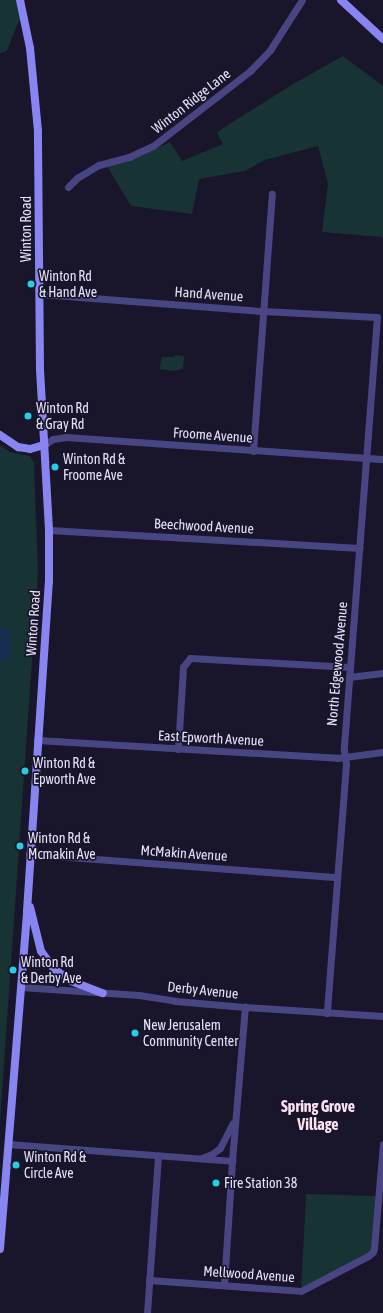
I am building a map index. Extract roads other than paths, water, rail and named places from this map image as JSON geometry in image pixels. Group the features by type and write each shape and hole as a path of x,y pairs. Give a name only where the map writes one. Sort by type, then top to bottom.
{"main road":[{"name":"Winton Road","path":"0,1249 21,987 49,582 49,530 40,369 38,131 33,68 20,0"},
{"path":"341,0 383,39"},
{"path":"0,435 18,447 30,449 44,445"},
{"path":"27,896 41,951 46,960 54,969 71,981 103,993"}],"street":[{"name":"Winton Ridge Lane","path":"68,188 77,178 98,165 129,157 153,146 250,71 270,50 302,0"},
{"path":"253,451 272,194"},
{"name":"Hand Avenue","path":"40,294 263,311 376,317"},
{"name":"North Edgewood Avenue","path":"327,1013 346,764 344,757 349,677 376,317"},
{"name":"Froome Avenue","path":"44,445 53,439 66,437 383,459"},
{"name":"Beechwood Avenue","path":"49,530 359,548"},
{"path":"178,749 183,667 190,658 350,667"},
{"path":"349,677 383,674"},
{"name":"East Epworth Avenue","path":"37,740 344,757 383,752"},
{"name":"McMakin Avenue","path":"29,854 337,877"},
{"name":"Derby Avenue","path":"21,987 103,993 245,1007 383,1016"},
{"path":"224,1285 232,1161 245,1007"},
{"path":"192,1159 212,1154 220,1148 236,1117"},
{"path":"8,1144 232,1161"},
{"name":"Mellwood Avenue","path":"149,1280 302,1291 373,1252 383,1144"},
{"path":"146,1313 158,1155"}],"water":[{"path":"0,627 10,629 12,646 10,660 0,660"}],"place":[{"name":"Winton Rd & Hand Ave","path":"31,284"},
{"name":"Winton Rd & Gray Rd","path":"28,416"},
{"name":"Winton Rd & Froome Ave","path":"55,467"},
{"name":"Winton Rd & Epworth Ave","path":"25,771"},
{"name":"Winton Rd & Mcmakin Ave","path":"20,846"},
{"name":"Winton Rd & Derby Ave","path":"13,970"},
{"name":"New Jerusalem Community Center","path":"135,1033"},
{"name":"Winton Rd & Circle Ave","path":"16,1165"},
{"name":"Fire Station 38","path":"216,1183"}],"district":[{"name":"Spring Grove Village","path":"318,1115"}]}
